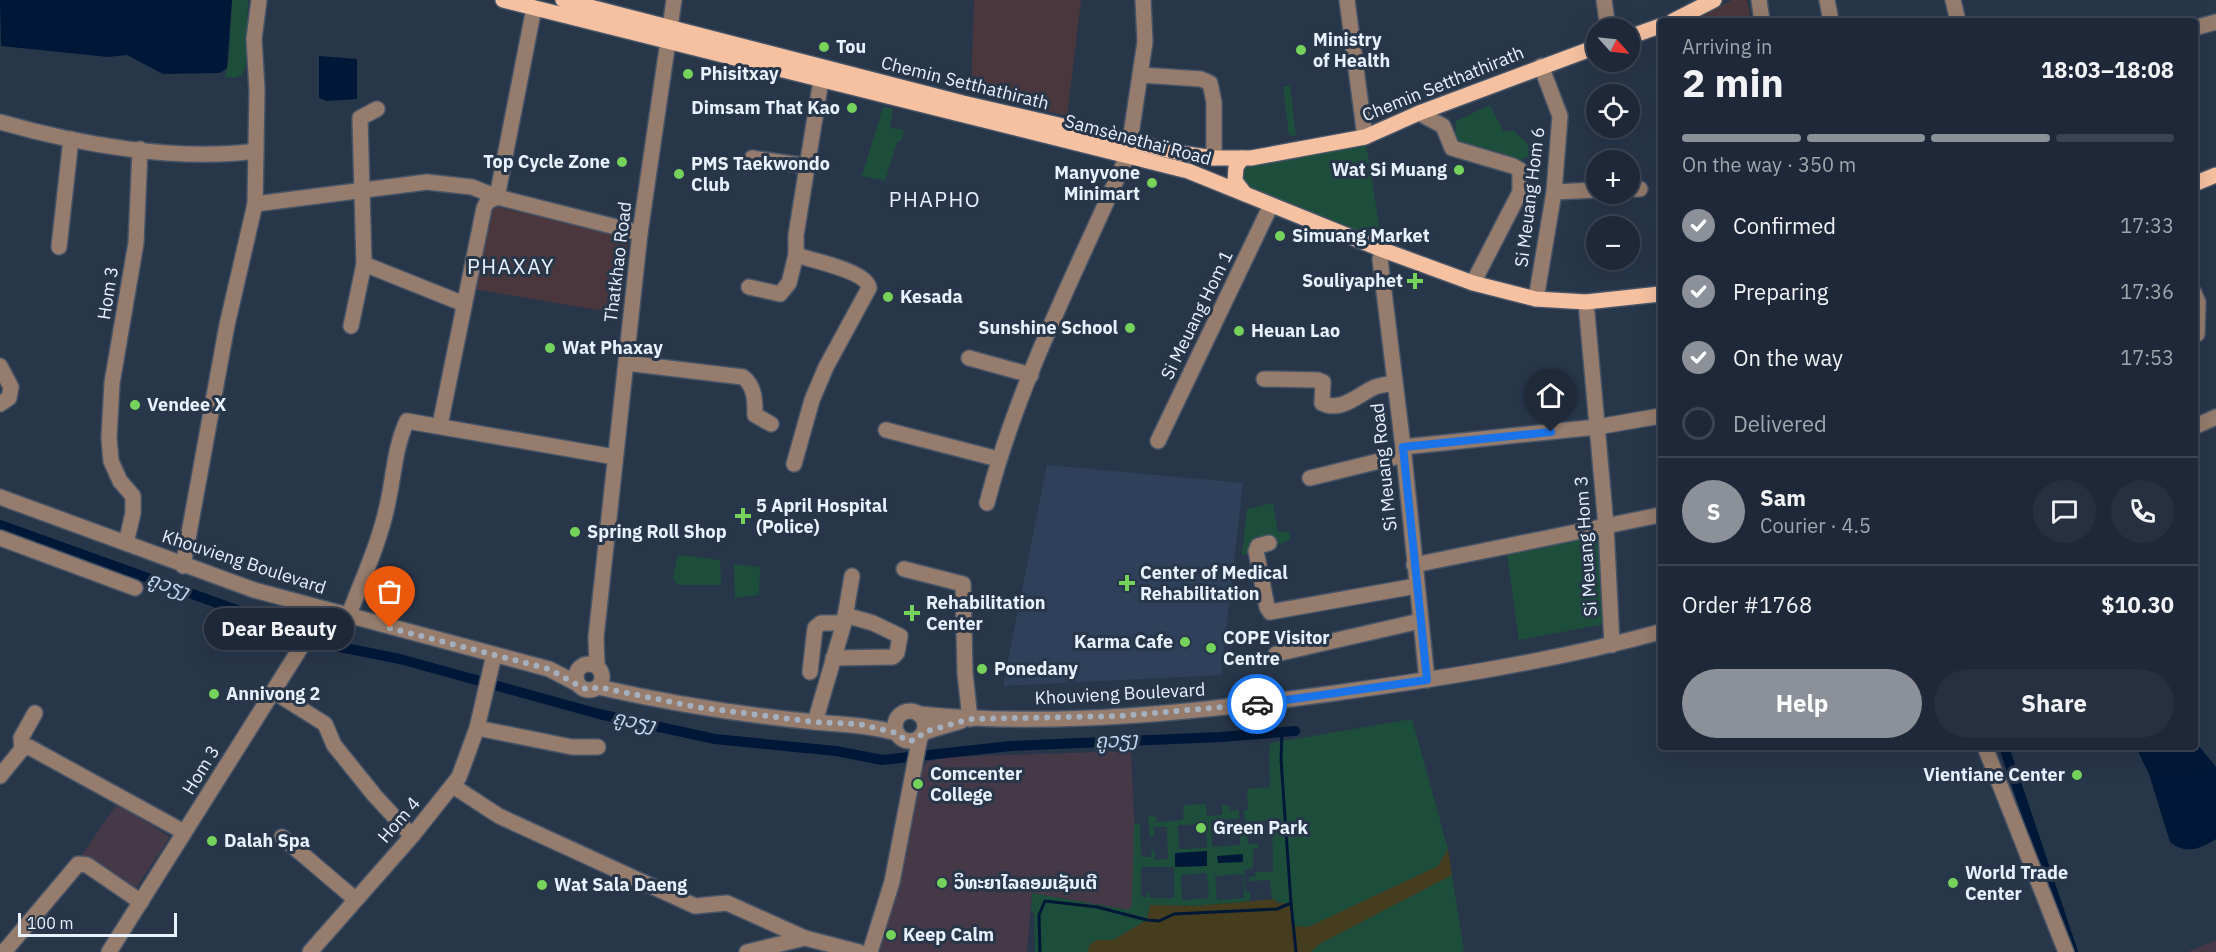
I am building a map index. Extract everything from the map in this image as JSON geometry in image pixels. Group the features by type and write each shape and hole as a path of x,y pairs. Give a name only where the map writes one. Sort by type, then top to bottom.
{"main road":[{"path":"503,0 669,34"},
{"path":"563,0 669,34"},
{"path":"1677,18 1691,6 1714,0"},
{"path":"1640,33 1658,27"},
{"name":"Samsènethaï Road","path":"669,34 821,80 960,116 1129,148 1383,250 1473,283 1536,299 1586,302 1658,294"},
{"name":"Chemin Setthathirath","path":"669,34 963,103 1129,148 1214,158 1242,158 1291,152 1365,136 1419,113 1586,50"},
{"path":"1188,171 1223,175 1228,163 1214,158"},
{"path":"1242,158 1236,167 1235,181 1246,195"},
{"path":"2198,182 2216,175"}],"street":[{"path":"183,566 227,325 255,204 257,90 254,39 259,0"},
{"name":"Thatkhao Road","path":"590,667 596,637 640,233 674,0"},
{"path":"987,503 998,459 1031,375 1129,148 1145,42 1143,0"},
{"path":"1347,0 1365,136"},
{"path":"1604,0 1607,18"},
{"path":"1759,0 1762,18"},
{"path":"1827,0 1830,18"},
{"path":"1953,0 1957,18"},
{"path":"497,197 534,8"},
{"path":"2198,27 2216,22"},
{"name":"Si Meuang Hom 6","path":"1536,299 1554,192 1560,116 1541,66"},
{"path":"1141,75 1201,79 1210,83 1214,102 1214,158"},
{"path":"749,287 780,294 789,283 796,255 796,235 821,80"},
{"path":"351,326 364,264 360,191 360,118 377,109"},
{"path":"1419,113 1443,126 1452,148 1520,170 1521,192 1473,283"},
{"path":"0,122 71,139 140,149 224,155 256,151"},
{"path":"59,247 71,139"},
{"name":"Hom 3","path":"126,543 133,513 133,496 120,481 111,461 109,438 112,383 136,243 140,149"},
{"path":"752,158 807,166"},
{"path":"255,204 428,182 472,187 497,197 640,233"},
{"path":"1554,192 1586,190"},
{"path":"440,425 484,208 487,202 497,197"},
{"name":"Si Meuang Hom 1","path":"1158,441 1271,205"},
{"name":"Si Meuang Road","path":"1383,250 1380,259 1404,451 1427,680"},
{"path":"794,464 812,400 826,367 869,288 863,277 796,255"},
{"path":"364,264 464,304"},
{"name":"Si Meuang Hom 3","path":"1586,302 1606,526 1612,645"},
{"path":"969,358 1031,375"},
{"path":"626,363 743,377 749,382 755,399 755,415 771,424"},
{"path":"0,366 11,387 9,398 0,404"},
{"path":"1264,380 1318,380 1323,382 1322,403 1328,406 1339,405 1377,386 1394,383"},
{"path":"1310,478 1404,451 1597,427 1658,416"},
{"path":"2198,425 2216,417"},
{"path":"348,617 388,504 398,448 407,421 615,457"},
{"path":"886,430 998,459"},
{"name":"Khouvieng Boulevard","path":"0,497 183,566 322,615 348,617 493,659 549,669 590,667 641,697"},
{"path":"1414,565 1658,515"},
{"path":"0,538 135,588"},
{"path":"1269,543 1258,546 1256,551 1267,607 1270,612 1276,613 1416,586"},
{"path":"904,569 963,584 964,673 970,719"},
{"path":"815,722 844,619 852,576"},
{"name":"Hom 3","path":"109,952 322,615"},
{"path":"810,672 815,628 821,623 844,619 873,623 900,636 897,653 892,657 833,658"},
{"path":"1276,654 1420,621"},
{"name":"Khouvieng Boulevard","path":"859,724 911,711 919,714 970,719 1120,716 1229,708 1427,680 1612,645 1658,633"},
{"name":"Hom 4","path":"310,952 453,786 464,766 477,728 493,659"},
{"path":"590,667 602,679 598,687 590,690 578,684 576,677 590,667"},
{"name":"Khouvieng Boulevard","path":"549,669 578,684"},
{"name":"Khouvieng Boulevard","path":"598,687 696,707 815,722 859,724 911,739 970,719"},
{"path":"274,692 325,724 334,745 375,796 412,836"},
{"path":"22,749 21,738 35,713"},
{"path":"902,713 896,721 911,739"},
{"path":"870,952 892,882 912,772 911,739 924,721 919,714"},
{"path":"477,728 572,747 598,747"},
{"path":"0,776 22,749 29,747 184,832"},
{"path":"1986,750 2066,952"},
{"path":"453,786 499,816 695,906 727,903 805,938 860,952"},
{"path":"282,837 355,899"},
{"path":"4,952 78,864 87,865 141,902"},
{"path":"747,952 805,938"}],"shaded area":[{"path":"0,0 232,0 227,68 220,73 163,74 127,55 108,57 1,46"},
{"path":"974,0 1081,0 1067,116 971,93"},
{"path":"1732,0 1747,0 1750,18 1699,18"},
{"path":"319,56 357,59 357,99 327,101 319,98"},
{"path":"497,207 623,234 628,243 620,314 474,289 489,213"},
{"name":"Center of Medical Rehabilitation","path":"1047,465 1243,483 1221,675 1003,686"},
{"path":"2198,745 2216,767 2216,839 2193,849 2182,848 2170,842 2149,774 2137,750 2198,750"},
{"path":"1131,751 1135,839 1132,905 1129,910 1032,893 1027,952 870,952 921,771 927,762 949,757"},
{"path":"117,804 170,837 132,894 79,859"},
{"path":"1207,851 1207,866 1175,867 1175,853"},
{"path":"1243,854 1243,862 1218,863 1217,856"},
{"path":"2216,940 2216,952 2188,952"}],"green space":[{"path":"232,0 248,0 246,66 242,75 234,78 225,77 229,59"},
{"path":"1290,86 1296,136 1289,135 1283,87"},
{"path":"1490,105 1504,132 1513,130 1525,142 1528,157 1520,160 1493,150 1471,150 1455,138 1456,121"},
{"path":"883,107 893,109 890,128 904,130 901,141 897,142 885,181 862,176"},
{"path":"1365,137 1383,250 1246,195 1236,168"},
{"path":"1273,503 1278,532 1289,531 1290,540 1277,545 1277,549 1242,555 1247,509"},
{"path":"1597,537 1605,624 1519,640 1507,554"},
{"path":"680,555 720,560 721,585 678,585 673,578 677,557"},
{"path":"734,564 760,567 759,595 735,598"},
{"path":"1412,719 1448,849 1438,866 1308,927 1292,926 1284,904 1272,899 1270,880 1250,881 1249,877 1256,876 1255,872 1273,872 1272,820 1245,822 1244,810 1248,809 1247,789 1270,787 1269,750 1271,743"},
{"path":"1206,804 1207,816 1222,815 1222,805 1230,806 1229,811 1239,810 1239,819 1211,820 1212,847 1240,845 1240,834 1247,834 1248,844 1258,843 1258,848 1253,849 1253,868 1244,870 1245,891 1250,892 1250,901 1197,906 1150,905 1147,920 1113,940 1096,940 1089,946 1088,952 1035,952 1034,913 1031,912 1032,893 1129,910 1132,905 1134,823 1140,824 1141,857 1152,857 1151,850 1154,849 1155,860 1168,859 1167,827 1154,827 1154,837 1150,837 1148,816 1157,817 1156,822 1183,820 1184,805","holes":["1206,824 1207,848 1179,849 1178,825","1141,867 1174,867 1174,898 1150,898 1150,893 1147,893 1147,897 1141,897","1207,873 1209,898 1182,900 1181,875","1243,874 1244,898 1217,900 1215,876"]},
{"path":"1452,875 1464,952 1310,952 1321,943"}],"sand":[{"path":"1448,849 1452,875 1321,943 1310,952 1088,952 1089,946 1096,940 1113,940 1147,920 1150,905 1197,906 1274,899 1277,903 1291,903 1292,926 1308,927 1438,866"}],"waterway":[{"name":"ຄູວຽງ","path":"0,525 340,647 400,659 599,714 715,739 836,751 882,760 1011,746 1221,737 1295,731"},
{"path":"1282,732 1281,760 1291,903"},
{"path":"2005,750 2073,952"},
{"path":"1040,952 1039,915 1045,901 1097,907 1159,921 1174,914 1277,909 1291,903 1296,952"}],"way so far":[{"path":"390,628 549,669 590,690 598,687 696,707 815,722 859,724 897,733 906,741 916,740 924,732 970,719 1120,716 1257,704"}],"place":[{"name":"Tou","path":"824,47"},
{"name":"Ministry of Health","path":"1301,50"},
{"name":"Phisitxay","path":"688,74"},
{"name":"Dimsam That Kao","path":"852,108"},
{"name":"Top Cycle Zone","path":"622,162"},
{"name":"Wat Si Muang","path":"1459,170"},
{"name":"PMS Taekwondo Club","path":"679,174"},
{"name":"Manyvone Minimart","path":"1152,183"},
{"name":"Simuang Market","path":"1280,236"},
{"name":"Souliyaphet","path":"1415,281"},
{"name":"Kesada","path":"888,297"},
{"name":"Sunshine School","path":"1130,328"},
{"name":"Heuan Lao","path":"1239,331"},
{"name":"Wat Phaxay","path":"550,348"},
{"name":"Vendee X","path":"135,405"},
{"name":"5 April Hospital (Police)","path":"743,516"},
{"name":"Spring Roll Shop","path":"575,532"},
{"name":"Center of Medical Rehabilitation","path":"1127,583"},
{"name":"Rehabilitation Center","path":"912,613"},
{"name":"Dear Beauty","path":"390,628"},
{"name":"Karma Cafe","path":"1185,642"},
{"name":"COPE Visitor Centre","path":"1211,648"},
{"name":"Ponedany","path":"982,669"},
{"name":"Annivong 2","path":"214,694"},
{"name":"Vientiane Center","path":"2077,775"},
{"name":"Comcenter College","path":"918,784"},
{"name":"Green Park","path":"1201,828"},
{"name":"Dalah Spa","path":"212,841"},
{"name":"ວິທະຍາໄລຄອມເຊັນເຕີ","path":"942,883"},
{"name":"World Trade Center","path":"1953,883"},
{"name":"Wat Sala Daeng","path":"542,885"},
{"name":"Keep Calm","path":"891,935"}],"district":[{"name":"PHAPHO","path":"935,200"},
{"name":"PHAXAY","path":"511,267"}],"route":[{"path":"1257,704 1427,680 1403,447 1551,432"}]}
